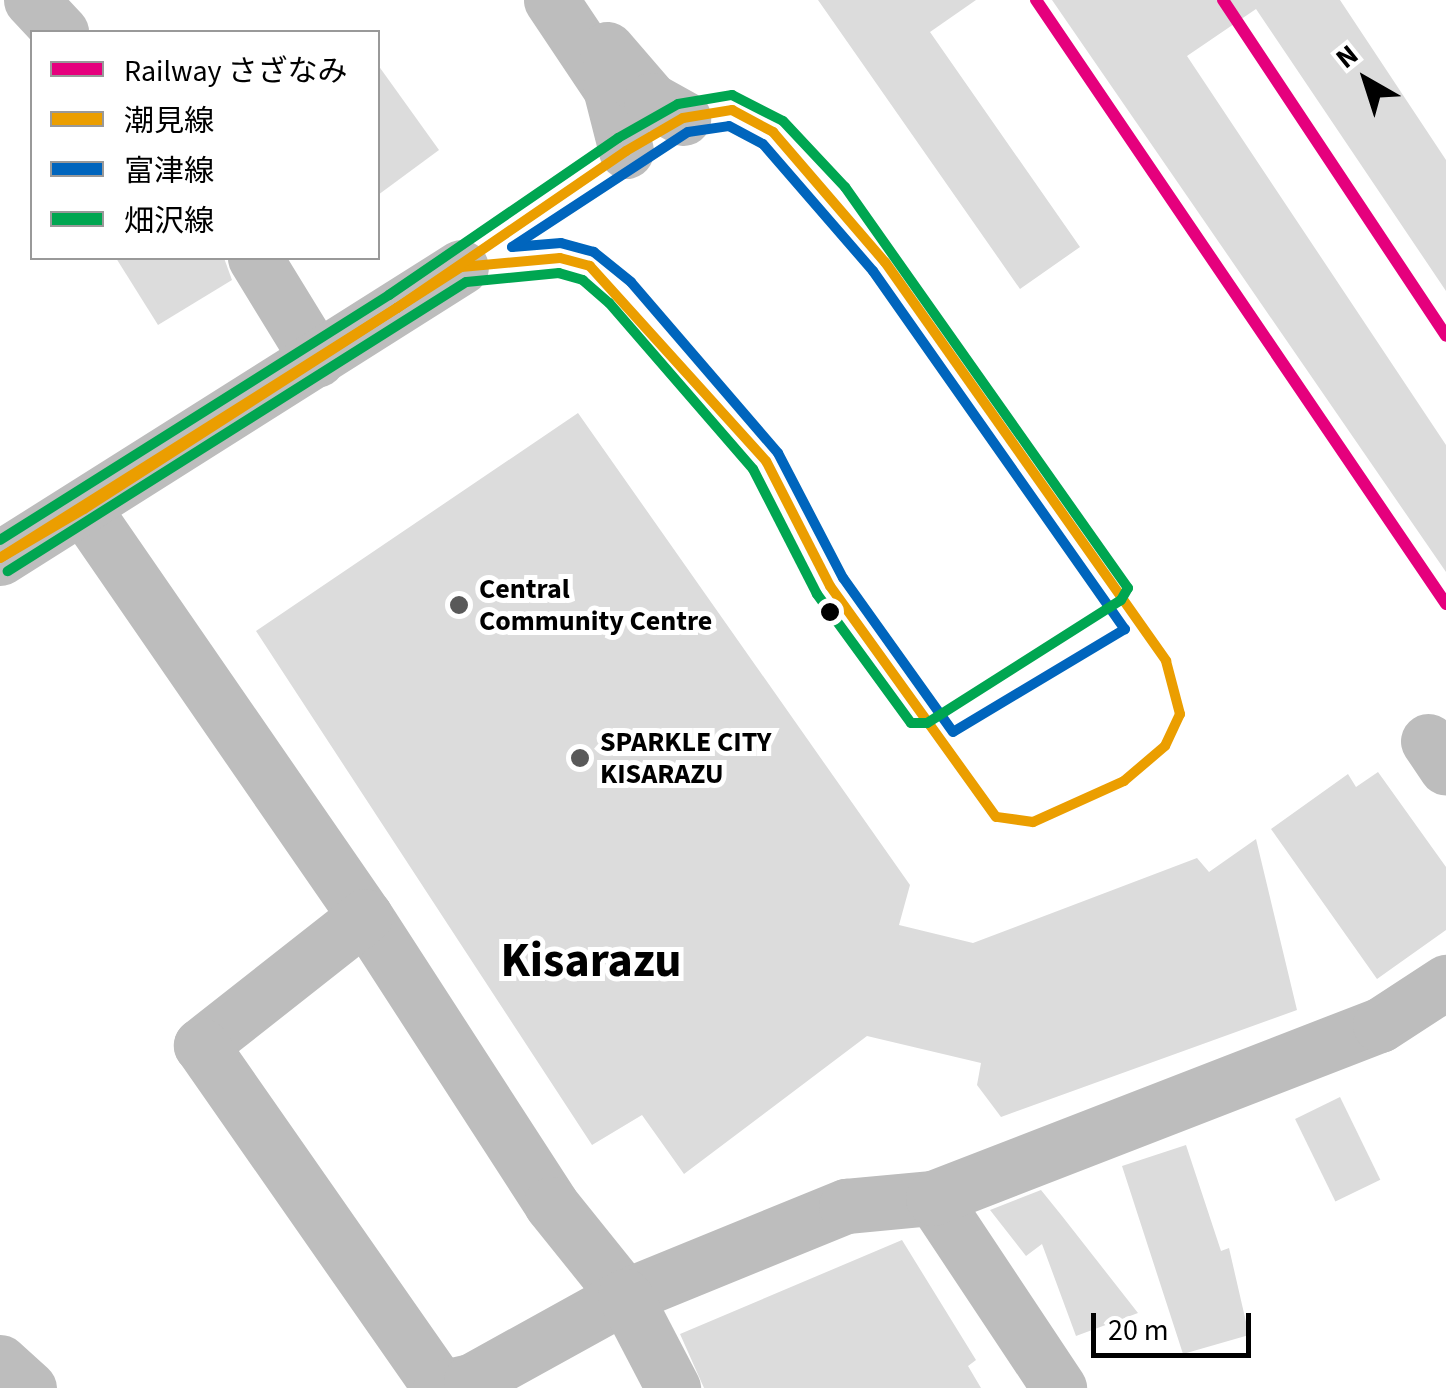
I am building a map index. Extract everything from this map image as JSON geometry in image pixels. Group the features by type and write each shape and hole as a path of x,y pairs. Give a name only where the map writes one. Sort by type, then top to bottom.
{"street":[{"path":"31,0 59,30"},
{"path":"550,0 610,88 626,152"},
{"path":"567,0 651,100 683,118"},
{"path":"256,260 317,360"},
{"path":"0,558 461,267"},
{"path":"84,508 365,916 552,1204 625,1296 673,1388"},
{"path":"365,916 200,1045 440,1388 471,1382 625,1296 846,1206 933,1198 1380,1025 1446,982"},
{"path":"933,1198 1059,1388"},
{"path":"0,1362 28,1388"}],"building":[{"path":"818,0 976,0 930,32 1080,247 1020,289"},
{"path":"1052,0 1340,0 1446,160 1446,291 1256,9 1187,56 1446,445 1446,572"},
{"path":"380,68 439,150 380,194"},
{"path":"117,260 225,260 232,280 158,325"},
{"name":"SPARKLE CITY KISARAZU","path":"578,413 910,885 899,925 973,943 1197,858 1209,872 1256,839 1297,1010 1001,1117 977,1085 981,1063 867,1036 684,1174 642,1115 592,1145 256,631"},
{"path":"1378,772 1446,867 1446,930 1377,979 1271,829 1348,774 1356,787"},
{"path":"1340,1097 1380,1180 1335,1202 1295,1119"},
{"path":"1186,1145 1221,1251 1229,1248 1249,1335 1183,1354 1122,1166"},
{"path":"1041,1190 1138,1313 1076,1336 1042,1244 1026,1256 990,1210"},
{"path":"902,1240 976,1360 968,1366 981,1388 704,1388 680,1334"}],"rail line":[{"name":"さざなみ","path":"1036,0 1446,604"},
{"name":"さざなみ","path":"1223,0 1446,336"}],"transit line":[{"name":"畑沢線","path":"0,540 389,295 618,138 678,104 732,95 783,121 845,187 1128,588 1121,600 927,723 911,723 817,594 753,469 609,303 583,280 559,273 466,282 8,571"},
{"name":"潮見線","path":"732,110 773,132 885,262 1166,661 1180,714 1165,746 1124,781 1033,822 996,817 830,586 766,461 590,266 560,258 461,267 397,308 626,151 683,118 732,110"},
{"name":"富津線","path":"729,126 763,144 873,271 1125,629 953,732 843,578 778,453 631,282 594,252 561,243 512,247 688,132 729,126"},
{"name":"潮見線","path":"397,308 84,509 0,558 397,308"}],"place":[{"name":"Central Community Centre","path":"459,605"},
{"name":"SPARKLE CITY KISARAZU","path":"580,758"}],"district":[{"name":"Kisarazu","path":"591,962"}]}
